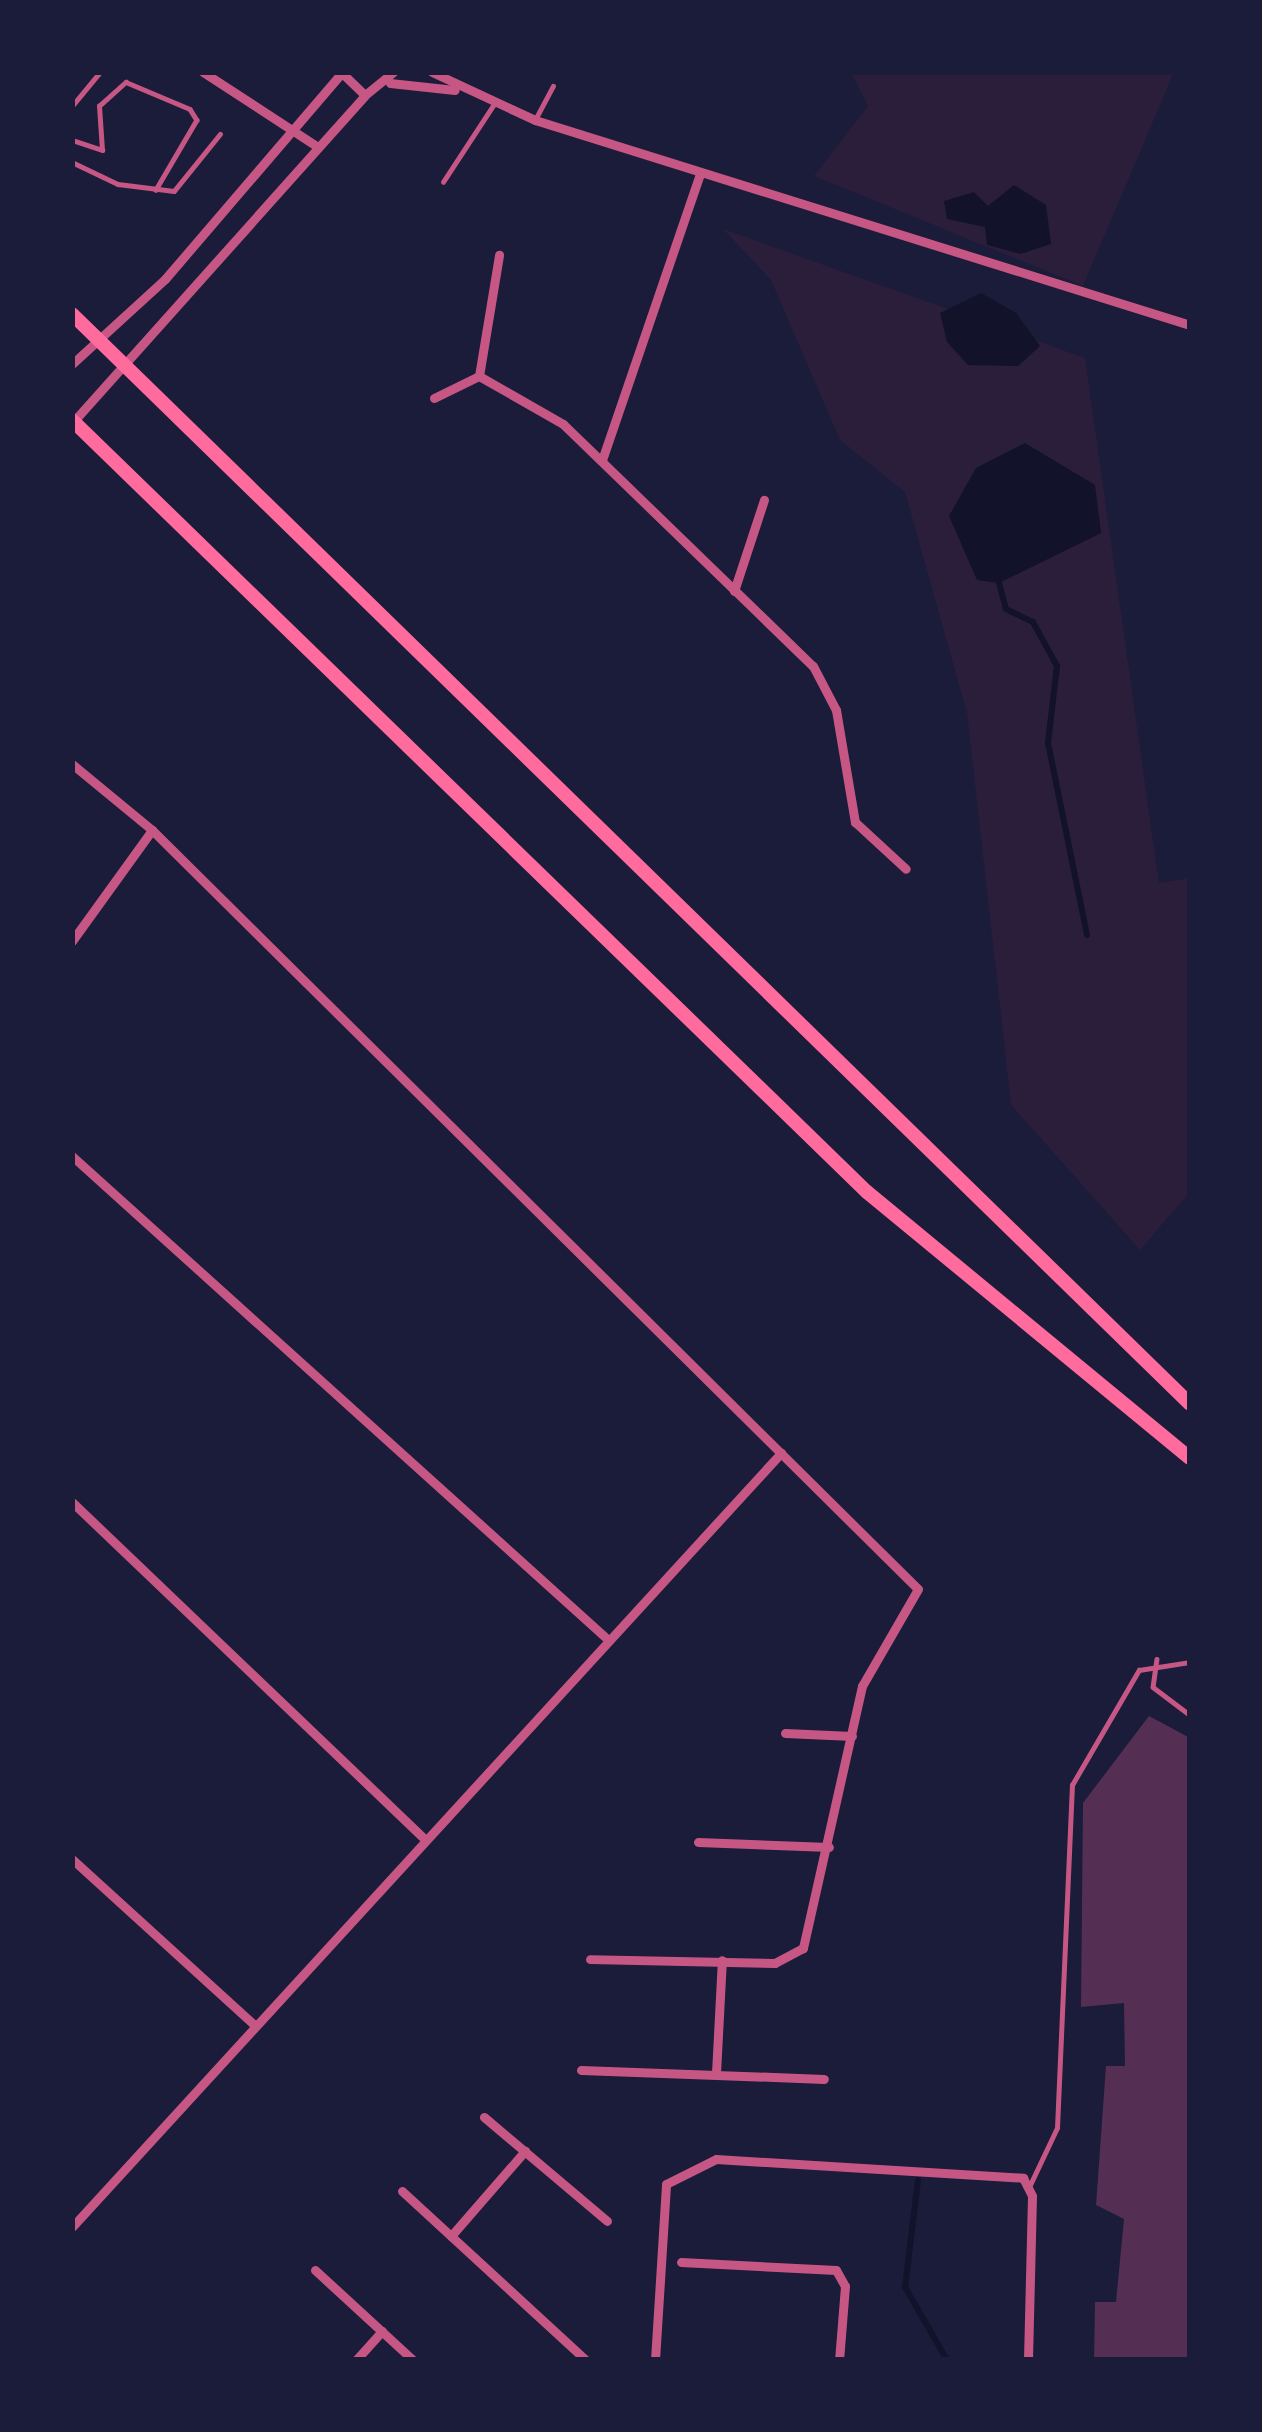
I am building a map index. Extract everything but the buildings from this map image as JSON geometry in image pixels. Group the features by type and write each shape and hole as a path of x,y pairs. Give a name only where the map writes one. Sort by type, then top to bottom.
{"main road":[{"path":"72,314 1190,1404"},
{"path":"72,421 868,1192 1190,1458"}],"street":[{"path":"203,72 314,145"},
{"path":"432,72 460,91 535,120 1190,326"},
{"path":"72,364 221,217 289,126 340,73 364,95"},
{"path":"72,421 129,368 314,145 364,95 392,78 448,81"},
{"path":"602,460 700,174"},
{"path":"478,376 499,255"},
{"path":"478,376 540,404 813,666 836,710 855,822 906,869"},
{"path":"434,398 478,376"},
{"path":"734,590 764,500"},
{"path":"72,764 152,830 917,1589 862,1686 803,1948 775,1963 590,1959"},
{"path":"72,941 152,830"},
{"path":"72,1156 605,1637"},
{"path":"72,2227 605,1637 781,1453"},
{"path":"72,1502 422,1837"},
{"path":"785,1733 852,1736"},
{"path":"698,1842 829,1847"},
{"path":"72,1859 252,2023"},
{"path":"716,2073 722,1960"},
{"path":"581,2070 824,2079"},
{"path":"484,2117 608,2222"},
{"path":"451,2236 525,2151"},
{"path":"655,2360 658,2210 666,2184 690,2164 1002,2170 1030,2185 1028,2360"},
{"path":"402,2191 586,2360"},
{"path":"681,2262 836,2270 845,2286 839,2360"},
{"path":"315,2270 413,2360"},
{"path":"356,2360 382,2331"}],"lane":[{"path":"72,107 100,72"},
{"path":"72,140 102,150 99,106 126,82 190,109 196,120 156,190"},
{"path":"535,120 553,86"},
{"path":"443,182 494,104"},
{"path":"72,161 156,190 189,184 220,134"},
{"path":"1030,2185 1058,2128 1064,1815 1138,1670 1157,1659 1190,1662"},
{"path":"1157,1659 1153,1687 1190,1715"}],"shaded area":[{"path":"851,72 1174,72 1083,286 814,176 868,106"},
{"path":"1014,185 1046,205 1051,244 1021,254 987,245 985,227 947,219 944,201 974,192 988,206"},
{"path":"723,229 1085,358 1159,883 1190,878 1190,1192 1140,1250 1011,1105 967,713 905,492 840,440 771,280"},
{"path":"981,293 1016,313 1040,346 1018,366 968,365 947,342 940,313"},
{"path":"1025,443 1095,485 1101,533 999,583 977,580 949,516 976,468"}],"waterway":[{"path":"999,583 1006,609 1033,622 1057,666 1048,743 1087,935"},
{"path":"918,2180 905,2287 947,2360"}]}
